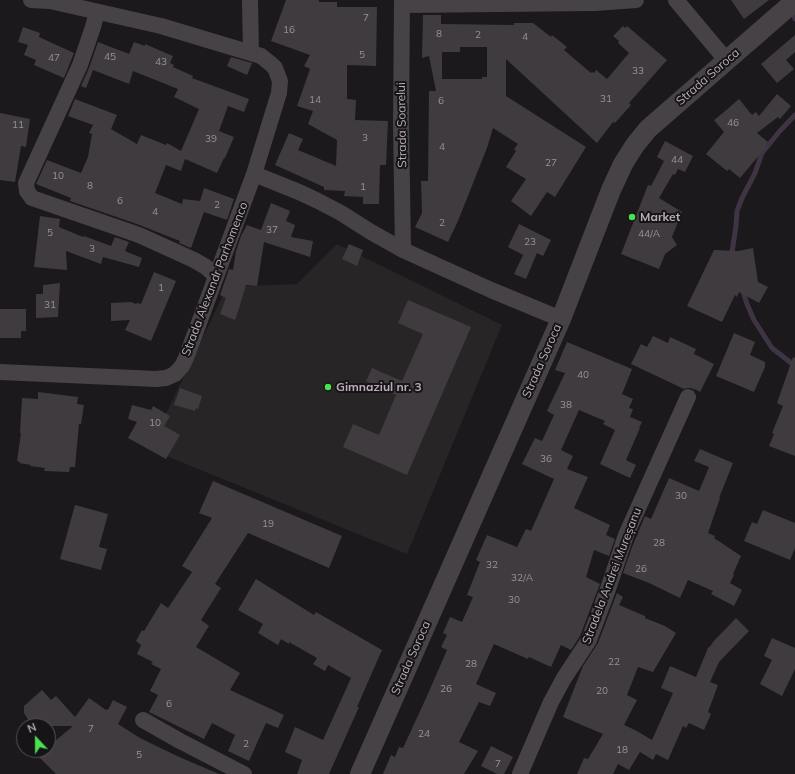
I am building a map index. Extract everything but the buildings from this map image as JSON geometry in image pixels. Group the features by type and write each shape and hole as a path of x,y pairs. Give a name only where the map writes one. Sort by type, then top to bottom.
{"street":[{"name":"Strada Alexandr Parhomenco","path":"0,372 156,379 166,378 175,374 182,366 186,358 254,174 279,93 280,81 275,68 261,56 161,26 97,12 73,3 31,0"},
{"path":"250,0 251,53"},
{"path":"402,2 595,3 636,0"},
{"path":"676,0 727,61"},
{"name":"Strada Soroca","path":"360,774 560,319 623,164 635,145 648,130 795,1"},
{"name":"Strada Soarelui","path":"402,2 401,124 403,250"},
{"path":"97,12 80,66 26,183 27,191 32,198 139,235 206,267 216,276"},
{"path":"254,174 318,201 403,250 491,290 560,319"},
{"name":"Stradela Andrei Mureșanu","path":"520,774 551,702 564,678 589,640 626,535 688,397"},
{"path":"143,720 244,774"}],"shaded area":[{"name":"Gimnaziul nr. 3","path":"337,244 502,325 407,554 149,449 227,287 297,284"}],"waterway":[{"path":"792,10 795,19"},
{"path":"733,256 732,252 737,211 742,198 755,173 762,153 795,115"},
{"path":"742,288 754,320 772,348 795,366"}],"place":[{"name":"Market","path":"632,217"},
{"name":"Gimnaziul nr. 3","path":"328,387"}]}
